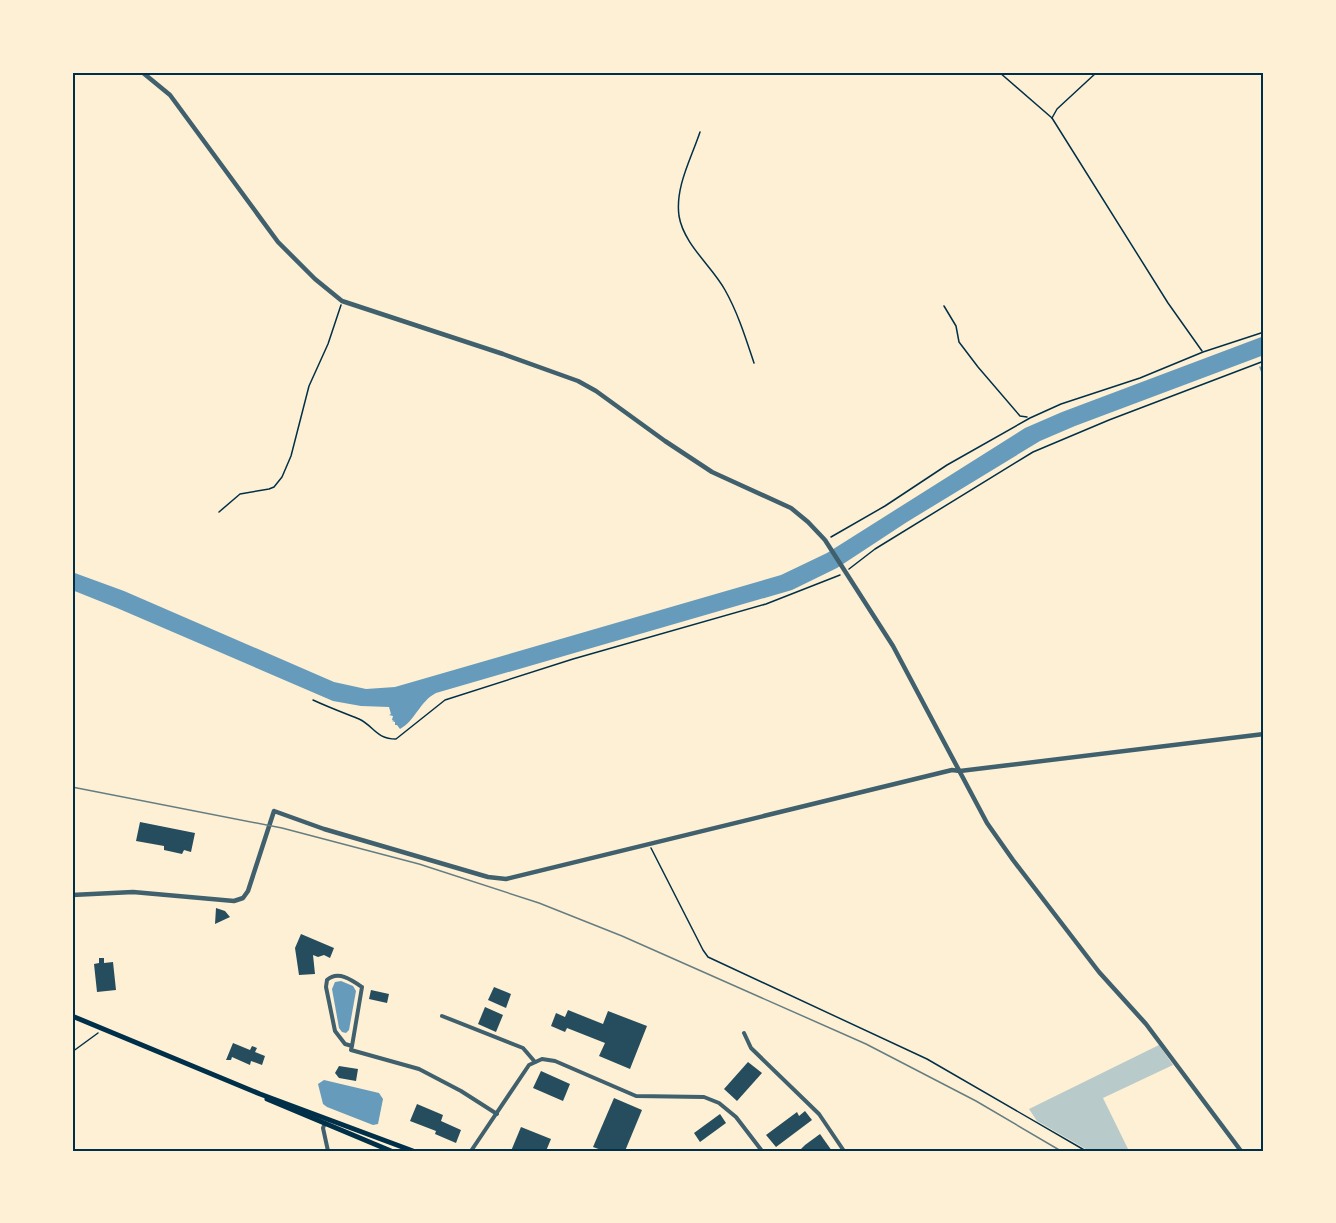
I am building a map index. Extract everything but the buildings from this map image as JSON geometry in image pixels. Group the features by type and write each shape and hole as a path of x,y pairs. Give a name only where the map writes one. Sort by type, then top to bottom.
{"main road":[{"path":"72,1016 260,1094 413,1151"},
{"path":"260,1094 272,1102 391,1151"}],"street":[{"path":"142,72 170,95 278,242 315,279 342,301 578,381 596,391 712,472 791,508 825,540 893,646 987,823 1099,972 1146,1023 1241,1151"},
{"path":"72,895 134,892 234,901 243,898 248,891 274,811 324,829 499,879 523,876 952,770 960,771 1264,734"},
{"path":"352,1046 345,1044 334,1031 326,987 327,980 332,976 339,975 362,987 352,1046 351,1050 418,1069 461,1091 496,1114"},
{"path":"442,1016 523,1048 535,1062"},
{"path":"744,1033 751,1048 819,1114 844,1151"},
{"path":"471,1151 529,1065 542,1059 555,1061 636,1096 704,1097 719,1103 736,1117 762,1151"},
{"path":"325,1123 323,1128 328,1151"}],"path":[{"path":"999,72 1052,118 1168,303 1203,352"},
{"path":"1052,118 1057,108 1097,72"},
{"path":"700,132 681,185 680,217 693,246 725,290 748,343 754,363"},
{"path":"219,512 240,494 274,487 282,477 291,456 309,386 328,344 342,301"},
{"path":"944,306 956,326 959,342 978,367 1020,416 1030,417"},
{"path":"825,540 1030,417 1061,404 1140,378 1203,352 1264,332"},
{"path":"313,700 360,720 369,725 375,733 387,739 396,739 445,700 573,659 766,604 828,581 875,549 1032,452 1264,361"},
{"path":"650,845 708,957 927,1059 1086,1151"},
{"path":"72,1052 97,1035 101,1028"}],"shaded area":[{"path":"1159,1045 1173,1065 1103,1098 1129,1151 1089,1151 1037,1121 1029,1109"}],"water":[{"path":"1264,336 1264,355 1040,441 907,522 837,568 792,590 436,693 400,729 392,721 393,716 389,715 391,714 389,707 361,706 333,701 72,590 72,572 124,591 334,682 366,689 395,687 781,575 827,553 1025,428"},
{"path":"341,981 353,986 356,991 349,1030 346,1033 339,1028 332,989 335,982"},
{"path":"324,1080 379,1093 383,1099 378,1124 373,1125 323,1104 318,1084"}],"waterway":[{"path":"1260,367 1264,378"}],"railway":[{"path":"72,787 282,828 419,864 539,903 622,936 866,1044 976,1101 1061,1151"}]}
